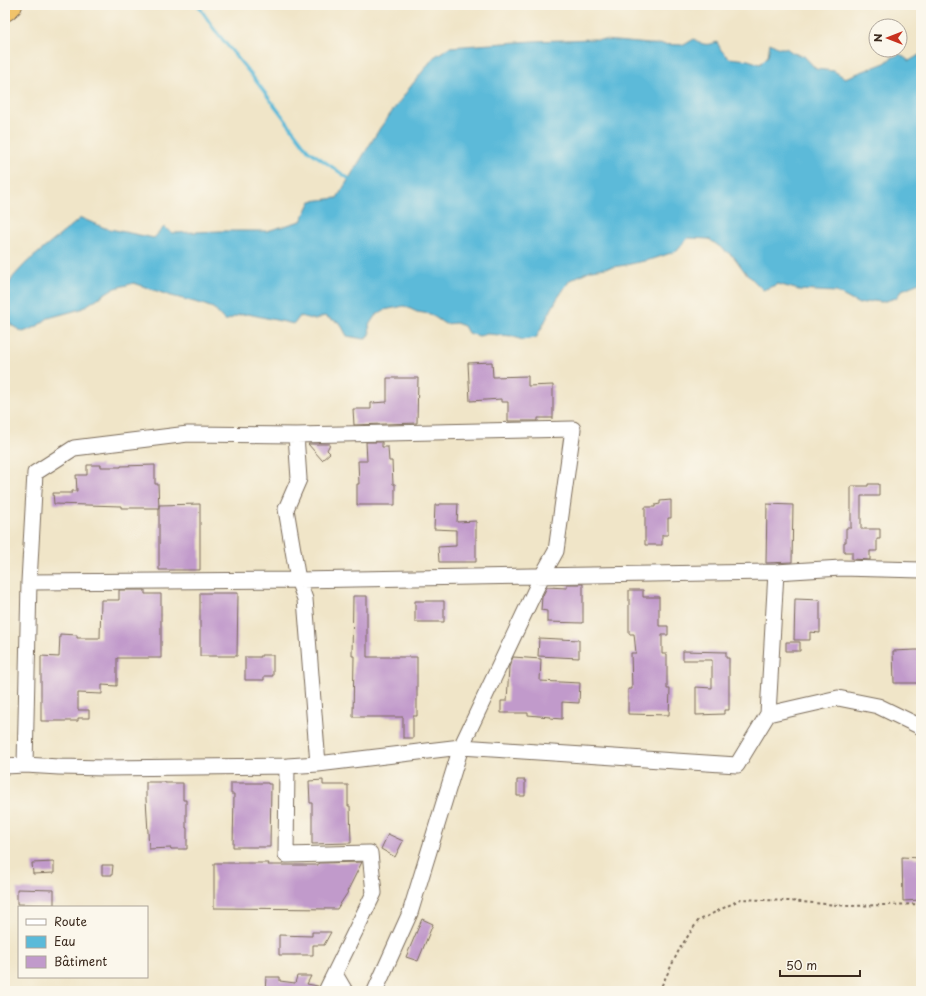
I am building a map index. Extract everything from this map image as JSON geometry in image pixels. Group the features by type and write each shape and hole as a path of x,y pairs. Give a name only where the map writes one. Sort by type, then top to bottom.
{"highway":[{"path":"5,10 11,5"}],"street":[{"path":"25,765 29,582 35,473 74,448 188,434 296,435 573,429 556,551 542,576 462,747 410,913 375,991"},
{"path":"296,435 299,480 286,509 298,580 305,599 318,764"},
{"path":"29,582 298,580 776,572 842,568 921,570"},
{"path":"5,766 25,765 105,768 287,766 318,764 462,747 737,765 768,714 776,572"},
{"path":"768,714 838,698 878,706 921,727"},
{"path":"287,766 286,855 370,853 374,893 326,991"},
{"path":"335,974 345,991"}],"path":[{"path":"660,991 680,948 698,921 741,899 850,906 921,904"}],"water":[{"path":"594,39 649,44 684,45 694,39 705,44 717,42 721,50 729,58 748,60 760,64 768,56 770,43 779,48 786,48 793,53 804,56 816,69 834,71 845,78 885,63 891,58 905,58 909,61 921,54 921,284 919,283 902,290 896,298 882,302 873,301 859,304 836,292 799,290 778,284 763,290 745,272 734,257 709,239 688,238 677,251 653,259 626,265 591,270 570,280 557,299 536,338 522,340 512,336 487,334 479,336 468,333 464,326 456,323 445,324 430,314 417,312 404,306 384,310 375,316 369,325 370,335 364,339 347,336 340,323 324,316 315,320 300,316 294,324 248,314 239,315 225,321 213,308 134,283 112,289 81,309 48,318 36,327 23,332 11,325 5,311 5,291 13,277 26,263 81,218 105,228 154,238 164,227 172,233 267,231 301,221 311,201 337,198 380,128 434,57 450,47 533,41"}],"building":[{"path":"492,362 493,377 528,376 528,386 553,385 553,418 538,418 538,421 508,421 508,402 501,402 501,399 470,401 468,363"},
{"path":"387,378 418,378 417,423 354,425 353,409 371,409 371,403 387,402"},
{"path":"366,442 382,442 382,447 388,447 389,461 392,461 393,484 395,484 395,505 357,505 357,484 359,484 358,461 367,461"},
{"path":"308,444 330,444 327,450 330,453 322,460"},
{"path":"87,465 121,467 155,465 155,484 158,484 159,508 121,508 121,506 54,504 53,493 72,493 72,491 77,491 76,475 87,475"},
{"path":"868,484 879,484 879,496 861,496 861,529 880,529 880,539 877,539 877,551 870,551 870,560 852,559 852,552 844,552 846,528 851,528 851,486 868,486"},
{"path":"671,500 671,518 668,518 668,535 662,535 662,545 645,545 645,507 655,507 655,505 660,504 660,501"},
{"path":"200,504 200,570 159,570 159,505"},
{"path":"458,504 457,522 476,521 476,562 439,562 438,547 456,546 456,530 434,529 435,505"},
{"path":"767,504 793,505 792,562 766,563"},
{"path":"567,584 583,584 583,623 547,622 547,611 541,610 542,597 547,587 567,588"},
{"path":"119,590 145,590 145,594 161,594 161,658 117,658 117,686 102,685 102,694 78,693 78,710 89,710 89,718 78,718 78,721 41,721 41,656 59,657 60,634 77,635 77,638 100,638 101,600 119,600"},
{"path":"629,590 643,590 643,597 659,597 659,626 668,626 668,635 662,635 662,654 667,654 667,689 670,689 669,715 628,714 628,689 632,689 631,653 636,653 634,634 629,634"},
{"path":"200,593 238,593 237,656 200,656"},
{"path":"353,596 367,596 367,657 417,657 417,716 413,716 413,738 403,738 403,717 353,717"},
{"path":"795,599 820,600 820,633 810,632 810,640 794,640"},
{"path":"415,601 444,601 444,622 415,622"},
{"path":"539,638 579,640 579,658 538,656"},
{"path":"786,642 800,642 800,651 786,651"},
{"path":"921,650 921,683 894,683 893,651"},
{"path":"683,651 726,652 726,658 729,658 729,710 724,710 724,714 696,715 696,687 712,688 712,660 683,660"},
{"path":"261,655 273,655 273,676 264,676 264,680 245,680 245,657 261,657"},
{"path":"513,657 541,659 540,681 580,683 579,703 562,702 562,719 528,715 528,713 501,713 501,701 507,701 509,667"},
{"path":"323,780 323,785 348,785 351,843 312,844 312,803 310,803 309,781"},
{"path":"517,780 525,780 525,796 517,796"},
{"path":"146,782 183,783 183,800 186,800 187,849 149,849"},
{"path":"231,783 271,784 270,847 233,847 234,794 231,794"},
{"path":"388,834 403,841 395,857 381,849"},
{"path":"902,857 921,858 921,900 903,901"},
{"path":"54,862 54,873 33,874 32,863"},
{"path":"362,862 348,892 337,909 214,908 214,863 318,865 318,863"},
{"path":"102,865 113,865 112,875 102,875"},
{"path":"17,889 54,890 54,905 17,904"},
{"path":"422,919 433,924 418,961 406,957"},
{"path":"312,932 331,932 324,945 313,945 313,955 279,955 279,935 312,936"},
{"path":"297,976 311,976 307,984 318,986 317,991 265,991 266,977 280,977 280,981 295,983"}],"waterway":[{"path":"198,5 214,29 253,77 308,150 350,180"}]}
